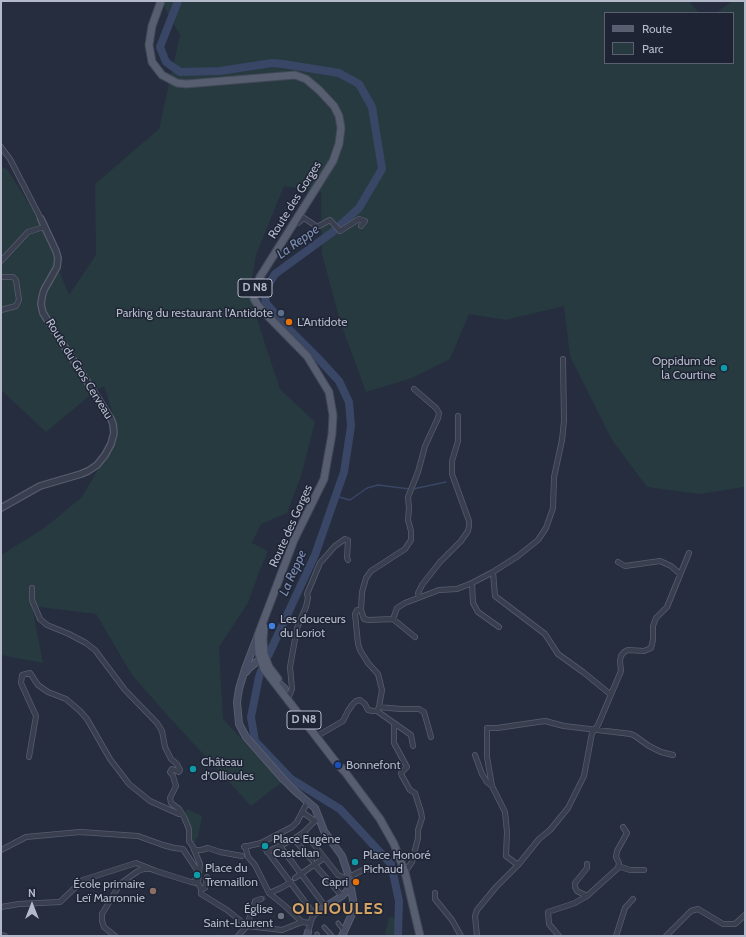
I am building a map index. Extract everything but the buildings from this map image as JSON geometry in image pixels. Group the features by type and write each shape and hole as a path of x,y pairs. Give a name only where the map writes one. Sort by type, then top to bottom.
{"main road":[{"name":"Route des Gorges","path":"161,1 150,34 150,54 154,66 162,75 177,83 186,84 296,75 306,79 319,90 334,106 339,116 341,128 339,144 333,161 260,277 254,290 254,299 259,307 307,356 327,387 331,397 332,425 324,479 294,540 258,635 257,643 264,669 344,771"},
{"name":"Route des Gorges","path":"266,614 262,658 380,820 400,857 405,872"},
{"path":"258,635 242,676 237,702 239,724 246,737 283,779 315,808 317,820 342,856 353,901 352,914 343,934"},
{"path":"248,659 262,658"},
{"path":"242,676 247,669 262,658"},
{"path":"253,665 264,669"},
{"name":"D N8","path":"405,872 420,936"},
{"path":"316,913 342,896 348,890 349,880"},
{"path":"342,896 349,897 353,901"}],"street":[{"path":"1,147 10,159 41,219"},
{"path":"294,223 298,223 304,218 316,226 319,226 330,220 340,231 359,219 364,222 361,226"},
{"name":"Route du Gros Cerveau","path":"1,508 40,486 88,471 105,455 111,444 114,433 111,419 43,313 41,304 42,297 44,290 57,267 58,258 41,219"},
{"path":"1,261 28,232 44,227"},
{"path":"1,276 13,277 16,280 18,300 16,306 1,310"},
{"path":"394,619 398,608 405,603 439,590 457,589 493,572 518,556 538,540 546,528 553,508 554,477 562,440 564,421 563,359"},
{"path":"414,389 439,412 438,418 425,446 418,472 408,497 408,520 411,531 410,540 405,550 371,571 366,578 362,592 361,610 364,619 394,619 415,637"},
{"path":"419,597 418,593 422,586 440,562 461,542 468,531 469,521 452,474 452,461 458,441 458,416"},
{"path":"290,696 292,690 290,667 297,628 306,607 308,598 307,594 320,563 335,546 345,539 348,540 348,560"},
{"path":"478,936 475,916 477,910 496,887 518,865 539,839 550,830 568,808 584,776 592,733 598,725 621,671 620,661 624,652 628,650 644,651 651,648 653,640 653,626 656,618 667,607 689,553"},
{"path":"618,562 625,566 660,561 671,566 680,574"},
{"path":"493,572 495,596 545,634 558,654 610,694"},
{"path":"472,583 473,603 478,612 499,627"},
{"path":"32,588 32,600 40,618 47,625 69,634 86,643 95,650 126,690 157,723 162,731 165,747 171,759 177,764 180,770 179,772 172,769 170,772 176,786 170,798 171,803 179,809 189,829 189,841 200,864 197,883 201,889 201,894 227,910 247,926 282,930 302,922 310,923"},
{"path":"361,610 357,610 355,612 360,650 368,663 378,674 382,690 378,709"},
{"path":"29,757 36,716 21,683 22,675 30,673 38,685 48,692 66,699 80,711 87,719 110,759 129,784 150,801 182,814"},
{"path":"319,735 343,721 352,705 356,701 360,700 365,704 368,710 419,709 424,712 431,737"},
{"path":"378,709 394,724 410,735 413,746"},
{"path":"518,865 506,856 507,832 504,812 492,786 487,757 487,730 545,721 564,726 595,729 635,736 660,752 673,755"},
{"path":"394,724 394,743 407,767 401,773 410,790 415,793 422,818 418,830 418,838 412,862 405,872"},
{"path":"475,755 482,774 487,782 492,786"},
{"path":"302,922 285,906 268,895 255,865 246,856 244,846 260,843 292,827 297,822 308,801"},
{"path":"267,852 279,844 294,839 317,820 302,812"},
{"path":"618,868 616,857 617,851 627,833 623,828"},
{"path":"274,836 276,833 275,830"},
{"path":"1,850 26,837 80,832 138,836 174,848 183,848 198,870"},
{"path":"304,832 338,875 349,880 367,868 371,870"},
{"path":"294,839 342,896"},
{"path":"260,843 316,913 310,923 308,934"},
{"path":"279,844 325,906"},
{"path":"194,850 208,848 220,852 246,856"},
{"path":"295,878 314,863 324,858"},
{"path":"1,907 19,904 60,902 83,880 128,864 136,863 197,883"},
{"path":"128,864 136,866 134,873"},
{"path":"587,864 587,868 574,883 574,887 577,891 587,896"},
{"path":"559,936 550,924 548,912 575,903 587,896 618,868 621,867 630,870 644,870"},
{"path":"115,936 104,927 102,914 120,884 134,873 144,869 151,869"},
{"path":"201,889 205,888 207,877"},
{"path":"268,895 290,882"},
{"path":"435,893 435,899 452,920 461,936"},
{"path":"238,936 247,926 255,902 261,899"},
{"path":"616,936 625,908 633,899"},
{"path":"666,936 691,911 698,909 723,924 735,924 745,915"},
{"path":"338,923 343,934"},
{"path":"324,927 332,936"},
{"path":"1,935 6,936"}],"green space":[{"path":"161,1 689,1 698,12 604,12 604,64 734,64 734,12 717,12 732,1 745,1 745,487 700,494 647,487 612,440 570,356 564,306 506,320 469,314 450,359 412,378 366,392 340,321 322,254 321,192 284,186 256,255 251,284 251,301 280,389 315,422 301,476 287,513 261,524 252,543 268,551 248,603 219,647 223,719 282,782 251,806 132,675 96,614 32,606 43,663 1,655 1,555 43,529 82,497 119,433 104,386 93,393 46,432 1,390 1,167 7,169 38,218 69,295 96,255 95,184 159,129 180,35"},
{"path":"187,809 202,816 198,838 196,838 195,843 191,840 190,823 184,814"},
{"path":"389,917 395,918 394,936 385,934"}],"waterway":[{"name":"La Reppe","path":"178,1 160,47 166,62 180,72 220,71 272,63 339,73 359,84 372,107 382,169 359,208 334,231 275,274 264,292 266,303 339,381 349,402 351,426 344,472 315,555 268,656"},
{"path":"413,489 446,482"},
{"path":"335,496 350,500 367,488 378,485 410,489"},
{"name":"La Reppe","path":"261,671 251,717 255,741 291,779 340,809 391,864 399,901 398,936"}],"tunnel":[{"path":"261,899 267,897"}],"place":[{"name":"Parking du restaurant l'Antidote","path":"281,313"},
{"name":"L'Antidote","path":"289,322"},
{"name":"Oppidum de la Courtine","path":"724,368"},
{"name":"Les douceurs du Loriot","path":"272,626"},
{"name":"Bonnefont","path":"338,765"},
{"name":"Château d'Ollioules","path":"193,769"},
{"name":"Place Eugène Castellan","path":"265,846"},
{"name":"Place Honoré Pichaud","path":"355,862"},
{"name":"Place du Tremaillon","path":"197,875"},
{"name":"Capri","path":"356,882"},
{"name":"École primaire Leï Marronnie","path":"153,891"},
{"name":"Église Saint-Laurent","path":"281,916"}],"district":[{"name":"OLLIOULES","path":"338,909"}]}
